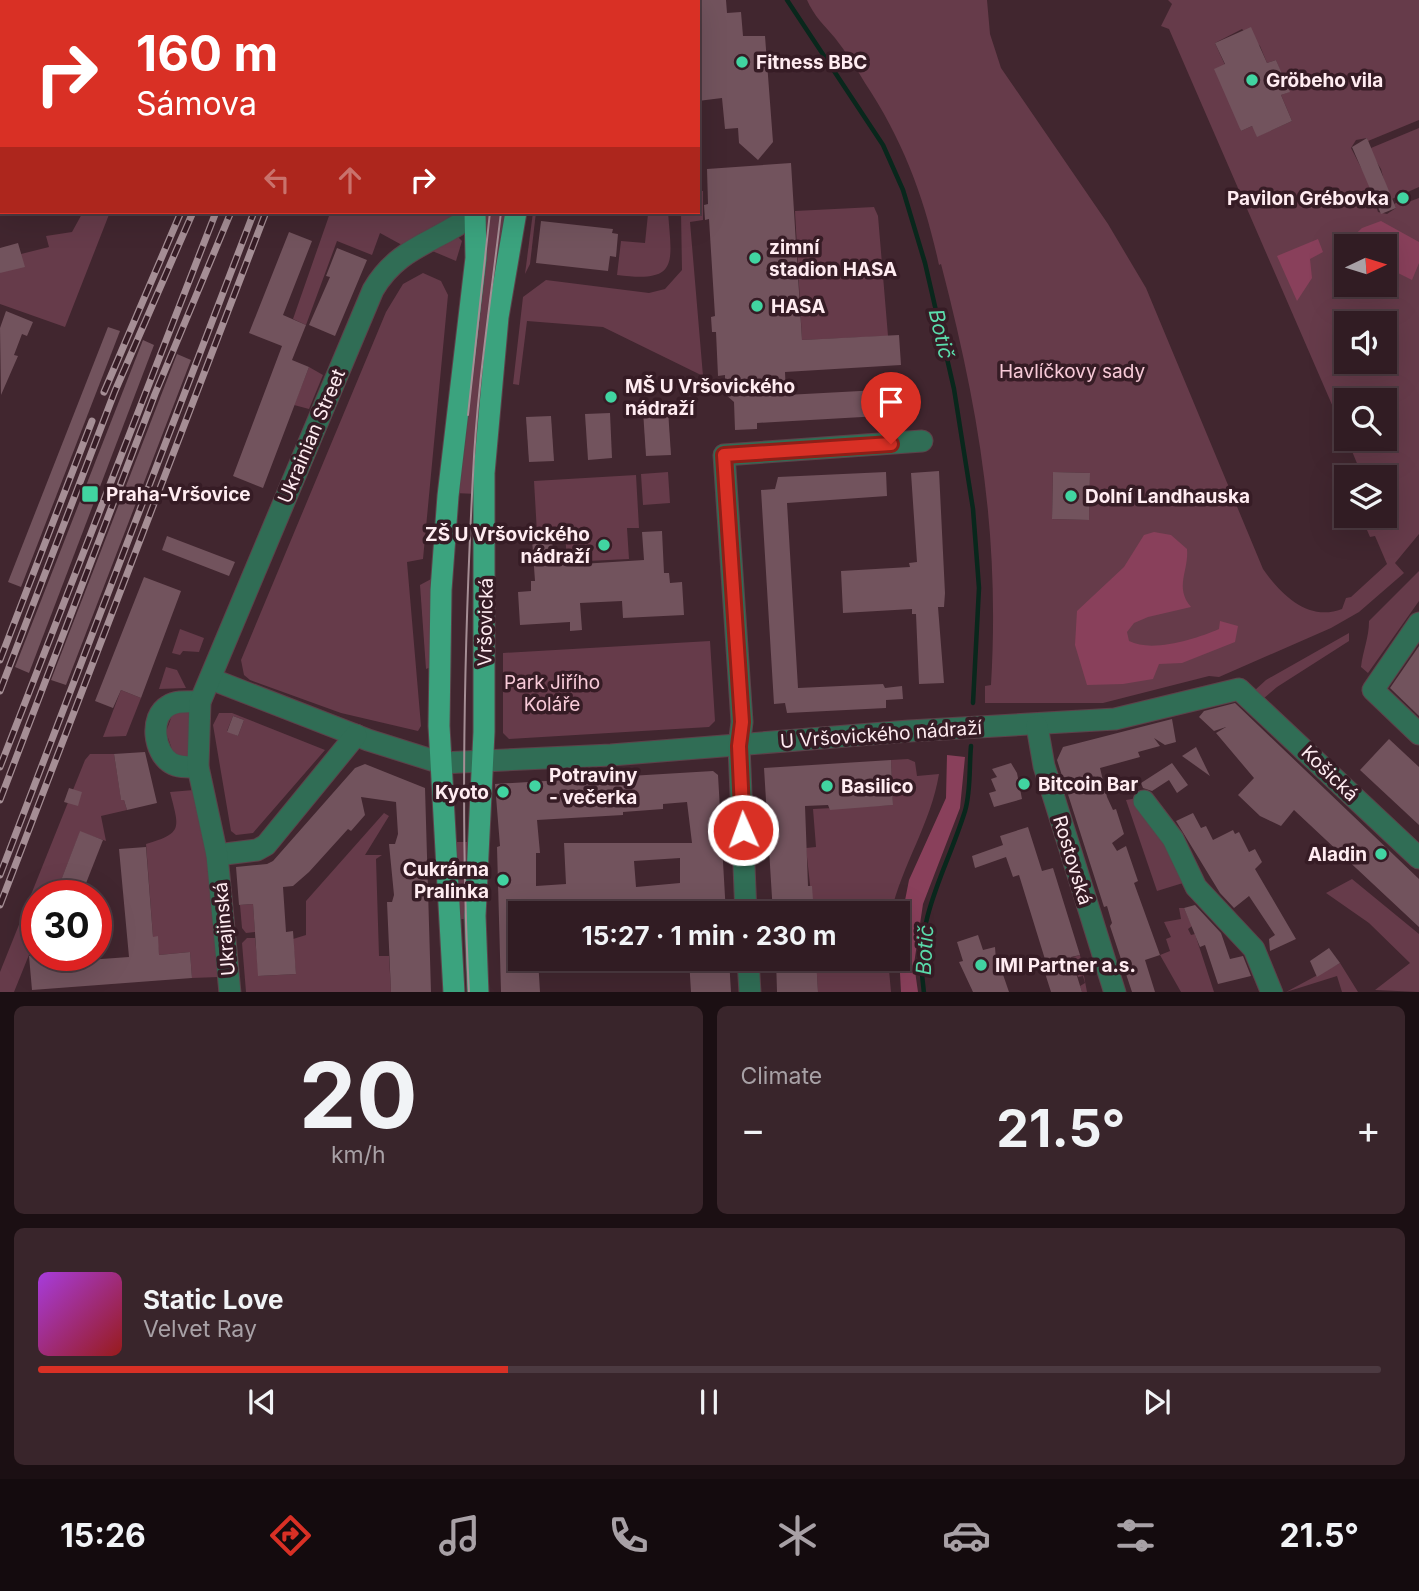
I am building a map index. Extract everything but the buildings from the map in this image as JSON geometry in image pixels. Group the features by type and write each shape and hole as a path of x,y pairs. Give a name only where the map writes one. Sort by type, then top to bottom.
{"main road":[{"path":"454,992 448,849 441,763 440,656 444,544 476,258 475,214"},
{"name":"Vršovická","path":"478,992 475,932 482,761 486,532 484,473 498,317 516,214"},
{"path":"450,932 475,932"}],"street":[{"name":"Ukrainian Street","path":"217,855 198,767 200,702 373,290 384,271 398,258 472,214"},
{"path":"745,901 739,746 742,722 724,455 922,441"},
{"path":"1419,623 1373,690 1419,734"},
{"name":"U Vršovického nádraží","path":"211,679 356,735 441,763 739,746 1115,719 1239,689"},
{"name":"Košická","path":"1239,689 1419,859"},
{"path":"198,767 178,766 168,761 160,748 156,723 167,706 200,702"},
{"name":"Rostovská","path":"1031,725 1115,992"},
{"path":"217,855 257,850 266,845 356,735"},
{"path":"1144,801 1173,839 1196,887 1254,948 1272,992"},
{"name":"Ukrajinská","path":"217,855 230,992"},
{"path":"749,971 750,992"}],"green space":[{"name":"Havlíčkovy sady","path":"807,0 987,0 990,34 1001,68 1108,224 1146,288 1263,569 1278,588 1297,604 1318,612 1330,612 1342,609 1346,598 1351,597 1387,564 1375,536 1370,537 1366,528 1397,528 1397,465 1358,465 1352,451 1397,451 1397,388 1334,388 1334,409 1169,29 1161,26 1172,4 1168,0 1419,0 1419,120 1368,141 1367,138 1356,140 1351,148 1369,183 1378,212 1387,214 1396,208 1394,204 1398,202 1400,205 1419,198 1419,534 1395,563 1404,573 1359,612 1331,628 1219,677 1209,676 1103,703 985,703 985,686 991,685 993,630 984,473 966,370 941,264 939,265 919,193 891,126 847,54 816,16","holes":["1242,29 1260,46 1267,63 1276,60 1289,92 1281,95 1292,121 1258,136 1252,126 1241,131 1225,65 1215,43","1053,472 1090,473 1089,520 1052,519"]},
{"path":"1419,128 1419,187 1392,199 1388,196 1381,169 1370,152 1371,148"},
{"path":"700,191 703,191 703,220 690,222 703,376 603,327 527,321 519,385 513,384 523,297 546,280 649,293 665,289 682,270 681,214 700,214"},
{"path":"874,207 878,216 888,336 802,340 795,211"},
{"path":"82,214 109,214 65,327 0,304 0,273 21,254 49,247 46,236 72,232"},
{"path":"330,214 458,214 402,245 380,233 372,255 337,241 306,325 293,319"},
{"path":"486,214 505,214 477,494 454,493"},
{"path":"533,214 536,214 530,264 525,274"},
{"path":"648,214 668,214 670,257 667,266 652,276 617,275 621,241 645,243"},
{"path":"457,236 462,241 456,261 430,250"},
{"path":"423,273 441,281 448,295 423,559 407,562 421,726 418,731 341,713 250,680 244,675 241,660 386,312 403,284"},
{"path":"309,367 323,375 309,409 294,405"},
{"path":"668,472 670,503 643,505 641,474"},
{"path":"636,475 639,528 627,528 629,559 567,562 565,532 537,533 534,481"},
{"path":"1419,571 1419,601 1368,673 1361,667 1369,621"},
{"path":"433,578 431,667 426,669 420,585"},
{"path":"180,629 204,638 199,652 183,651 180,655 172,653"},
{"path":"1349,633 1349,641 1277,687 1263,699 1254,691 1266,680"},
{"name":"Park Jiřího Koláře","path":"710,641 715,721 709,727 509,739 503,733 503,653"},
{"path":"166,667 177,670 186,688 159,689"},
{"path":"121,690 141,698 126,736 103,737"},
{"path":"174,710 187,710 189,714 189,757 184,760 173,752 166,732"},
{"path":"219,713 232,713 325,750 253,833 236,835 231,831 213,725","holes":["233,716 244,720 238,736 227,731"]},
{"path":"90,754 114,754 121,799 124,800 127,810 101,816 106,841 80,832 61,880 37,880 85,760"},
{"path":"908,759 915,762 917,776 939,774 930,810 894,901 812,901 806,848 816,847 813,809 893,805 891,760"},
{"path":"194,790 209,864 219,977 192,978 190,952 159,955 157,937 153,937 146,844 167,836 176,827 170,792"},
{"path":"1137,798 1166,838 1183,883 1157,891 1126,800"},
{"path":"384,813 389,816 365,855 382,855 376,859 379,956 389,956 391,992 246,992 242,943 247,938 255,938 259,976 296,974 293,939 306,935 306,901"},
{"path":"454,842 468,842 469,919 455,919"},
{"path":"1352,879 1419,934 1419,992 1375,990 1410,963 1369,923 1326,893"},
{"path":"253,904 255,932 246,933 242,928 240,905"},
{"path":"1179,908 1184,908 1192,926 1188,929 1191,935 1195,934 1214,992 1181,992 1160,955 1170,951 1166,939 1171,937 1164,922 1181,919"},
{"path":"21,920 22,971 14,992 0,992 0,972"},
{"path":"1080,955 1087,992 1082,992 1080,986 1085,983 1083,976 1078,977 1070,958"},
{"path":"1340,963 1358,992 1342,992 1337,976 1286,992"},
{"path":"817,971 889,971 891,992 818,992"}],"shaded area":[{"path":"1381,221 1419,242 1419,263 1412,280 1397,272 1397,234 1356,234 1362,228"},
{"path":"1318,239 1323,252 1310,259 1312,278 1297,301 1277,256"},
{"path":"1154,532 1171,535 1187,549 1183,593 1191,607 1134,623 1127,632 1129,641 1150,646 1174,643 1219,629 1220,621 1238,626 1235,642 1182,663 1159,664 1153,679 1123,684 1087,685 1075,645 1077,611 1124,567 1144,535"},
{"path":"947,755 965,757 960,808 923,904 914,964 918,992 901,992 900,971 910,971 910,901 905,901 909,880 946,798"}],"waterway":[{"name":"Botič","path":"787,0 883,145 903,190 925,263 954,389 973,509 979,588 973,703"},
{"name":"Botič","path":"924,992 923,942 927,920 932,899 965,811 971,746"}],"tram line":[{"path":"468,415 490,214"},
{"path":"469,992 464,798 470,540 478,409 501,214"}],"railway":[{"path":"104,392 180,214"},
{"path":"0,691 115,391 192,214"},
{"path":"0,767 215,214"},
{"path":"0,800 155,394 230,214"},
{"path":"0,875 253,214"},
{"path":"0,905 265,214"},
{"path":"0,660 92,421"}],"place":[{"name":"Fitness BBC","path":"742,62"},
{"name":"Gröbeho vila","path":"1252,80"},
{"name":"Pavilon Grébovka","path":"1403,198"},
{"name":"zimní stadion HASA","path":"755,258"},
{"name":"HASA","path":"757,306"},
{"name":"MŠ U Vršovického nádraží","path":"611,397"},
{"name":"Praha-Vršovice","path":"90,494"},
{"name":"Dolní Landhauska","path":"1071,496"},
{"name":"ZŠ U Vršovického nádraží","path":"604,545"},
{"name":"Bitcoin Bar","path":"1024,784"},
{"name":"Potraviny - večerka","path":"535,786"},
{"name":"Basilico","path":"827,786"},
{"name":"Kyoto","path":"503,792"},
{"name":"Aladin","path":"1381,854"},
{"name":"Cukrárna Pralinka","path":"503,880"},
{"name":"IMI Partner a.s.","path":"981,965"}],"route":[{"path":"743,830 739,746 742,722 724,455 891,444"}]}
